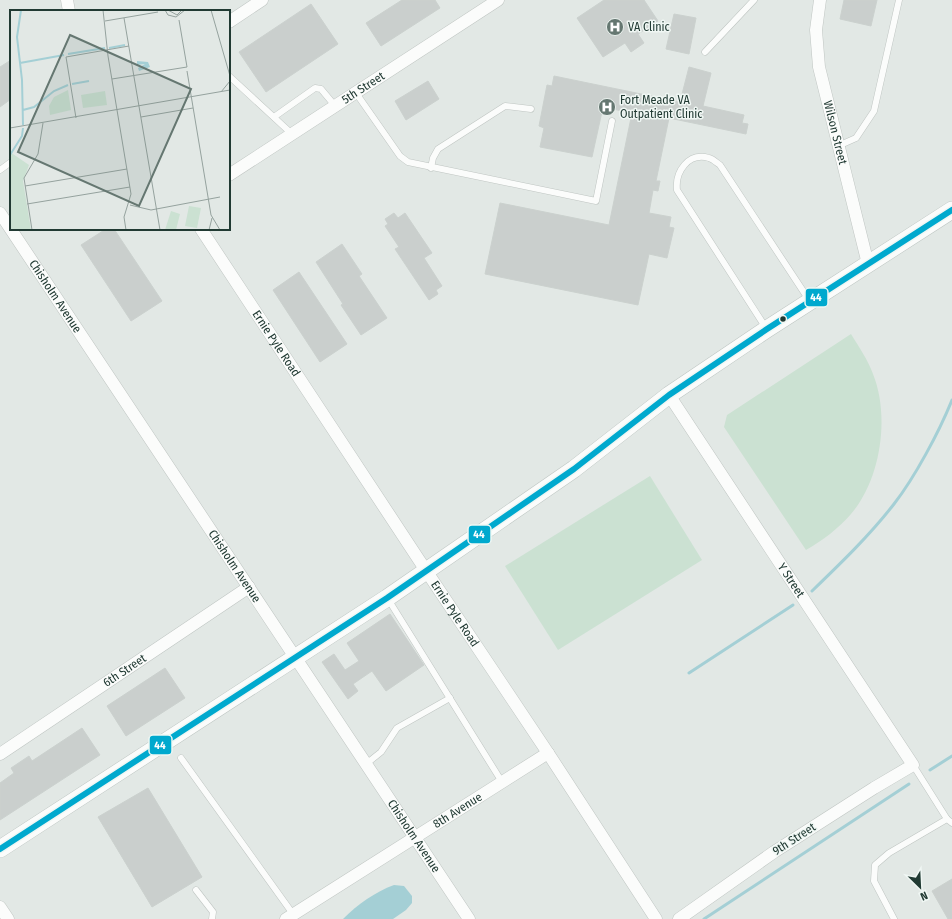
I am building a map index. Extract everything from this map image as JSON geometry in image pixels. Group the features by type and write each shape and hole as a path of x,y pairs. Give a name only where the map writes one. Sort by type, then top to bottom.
{"street":[{"path":"67,0 69,10"},
{"path":"230,21 262,0"},
{"name":"5th Street","path":"230,174 498,0"},
{"name":"Wilson Street","path":"820,0 816,30 816,46 838,146 868,264"},
{"path":"0,849 294,656 388,598 426,570 574,469 669,395 767,329 952,210"},
{"name":"Chisholm Avenue","path":"0,213 10,228"},
{"name":"Chisholm Avenue","path":"11,230 469,919"},
{"name":"Ernie Pyle Road","path":"202,230 548,753 656,919"},
{"name":"Y Street","path":"669,395 913,765"},
{"name":"6th Street","path":"0,754 249,587"},
{"name":"8th Avenue","path":"290,917 414,836 548,753"},
{"name":"9th Street","path":"679,919 774,852 913,765"},
{"path":"0,907 8,919"}],"lane":[{"path":"705,52 754,0"},
{"path":"838,146 856,138 874,111 899,0"},
{"path":"230,77 292,134"},
{"path":"274,117 315,88 321,89 336,106"},
{"path":"356,93 400,156 408,162 430,168 596,201 612,121"},
{"path":"430,168 438,149 505,106 531,109"},
{"path":"767,329 677,190 676,180 680,170 688,162 698,158 709,158 720,165 810,302"},
{"path":"0,170 10,163"},
{"path":"388,598 502,782"},
{"path":"366,764 381,752 397,728 450,698"},
{"path":"181,758 290,917"},
{"path":"894,919 874,881 875,865 889,853 950,821 913,765"},
{"path":"196,890 213,912 212,919"}],"green space":[{"path":"851,334 869,364 878,391 881,409 880,447 876,465 869,483 861,500 851,514 836,529 806,550 724,427 727,415"},
{"path":"650,476 702,560 558,650 505,566"}],"water":[{"path":"394,885 404,886 412,896 412,903 406,910 393,919 343,919 367,899"}],"building":[{"path":"402,0 435,0 440,8 381,46 366,23"},
{"name":"VA Clinic","path":"604,0 644,0 658,21 638,34 644,43 631,52 625,43 603,57 577,18"},
{"path":"844,0 877,0 871,26 840,19"},
{"path":"311,4 338,44 266,92 239,52"},
{"path":"674,14 696,18 689,54 666,49"},
{"path":"10,61 10,100 0,107 0,67"},
{"path":"689,67 711,73 703,106 744,115 742,123 748,124 746,134 669,118 656,181 660,181 658,191 653,190 649,213 671,217 669,227 674,228 667,258 649,254 638,305 485,274 500,203 609,225 632,113 603,107 592,157 540,147 544,128 539,126 547,85 552,86 554,76 680,102"},
{"path":"428,81 439,99 406,120 395,101"},
{"path":"394,213 398,218 405,213 432,253 424,258 442,286 436,290 438,294 429,300 395,249 399,247 385,226 388,224 385,219"},
{"path":"104,230 115,230 162,301 131,321 81,245"},
{"path":"342,244 362,274 359,276 387,318 361,335 341,305 343,304 316,262"},
{"path":"299,272 347,344 320,362 273,290"},
{"path":"390,614 424,665 386,691 372,671 353,684 358,691 348,699 322,662 334,654 345,670 359,661 347,643"},
{"path":"165,668 185,698 126,736 107,706"},
{"path":"82,728 100,755 0,820 0,783 14,773 11,768 29,756 32,761"},
{"path":"148,788 202,877 152,907 98,817"},
{"path":"952,879 952,919 948,919 932,891"}],"waterway":[{"path":"812,591 865,538 894,504 926,454 952,400"},
{"path":"689,673 793,605"},
{"path":"930,770 952,756"},
{"path":"704,919 909,784"}],"transit line":[{"name":"44","path":"0,849 387,598 574,469 669,395 767,329 952,210"}],"place":[{"name":"VA Clinic","path":"615,27"},
{"name":"Fort Meade VA Outpatient Clinic","path":"607,107"}]}
